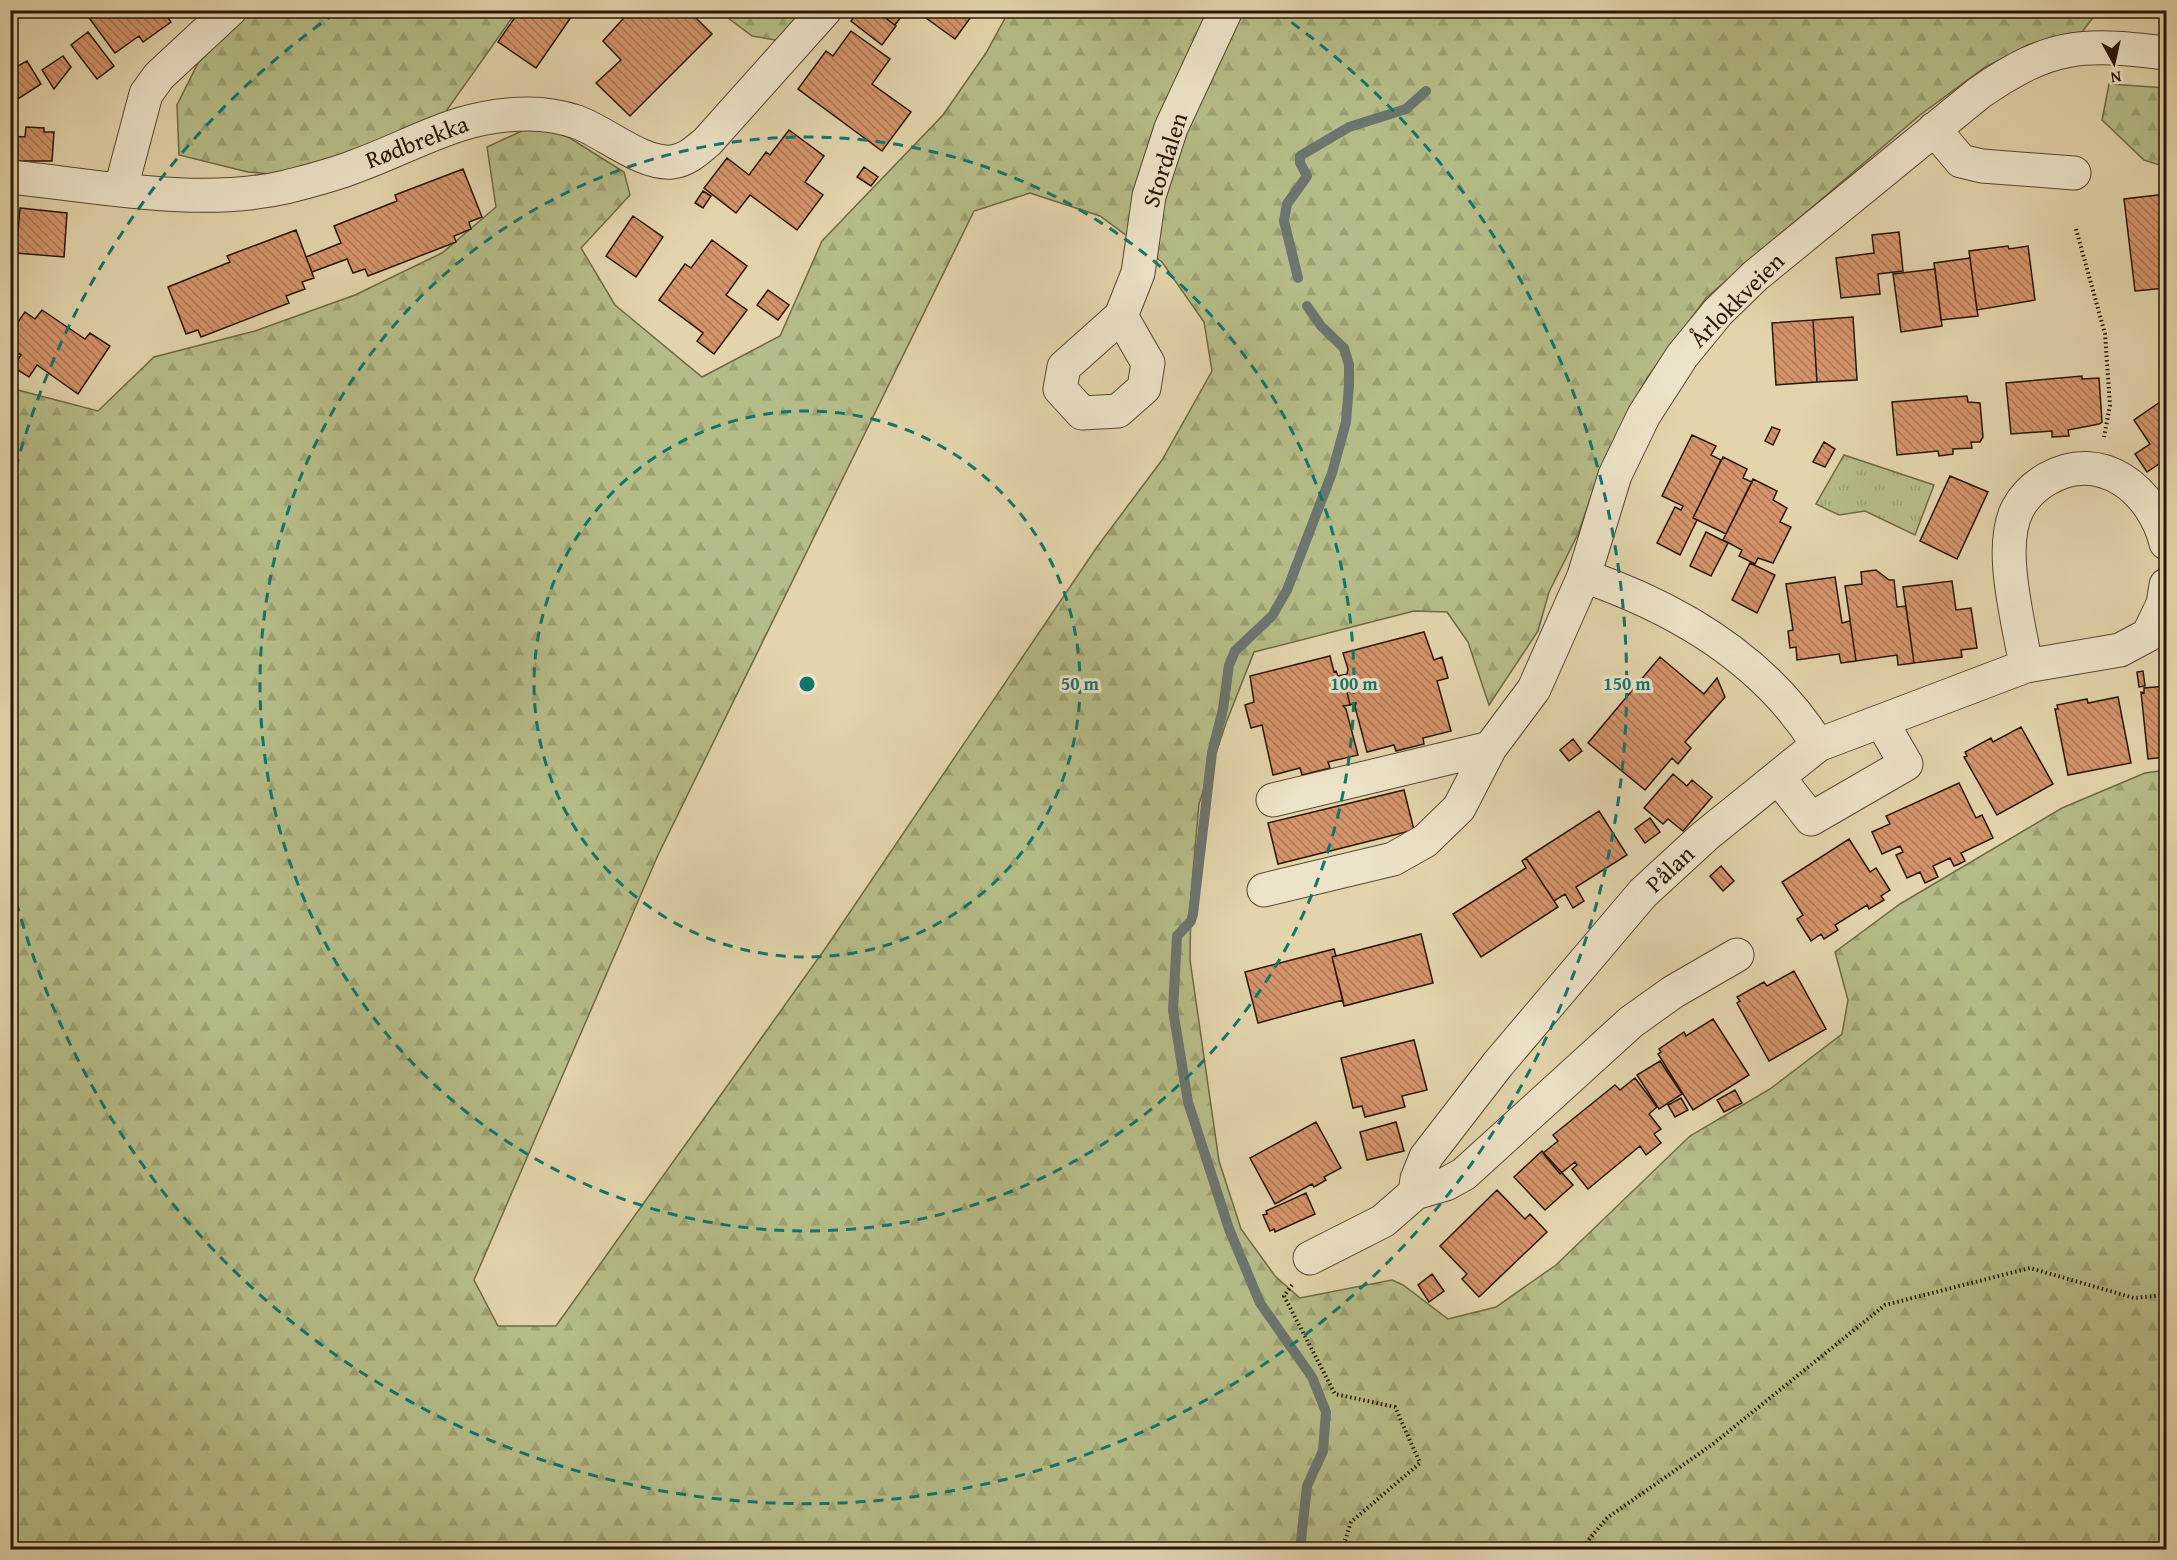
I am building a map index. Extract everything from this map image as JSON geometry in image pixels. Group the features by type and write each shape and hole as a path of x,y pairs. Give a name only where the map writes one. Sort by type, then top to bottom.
{"street":[{"path":"121,188 146,94 159,76 230,10"},
{"name":"Rødbrekka","path":"10,177 177,195 234,195 286,187 355,167 447,127 486,116 529,114 578,122 649,159 671,162 691,156 707,142 825,10"},
{"name":"Stordalen","path":"1121,316 1138,273 1149,196 1171,128 1226,10"},
{"name":"Årlokkveien","path":"1264,890 1393,859 1425,841 1459,808 1490,748 1534,688 1584,576 1615,475 1644,415 1682,356 1718,312 1755,276 1934,129 2015,68 2051,54 2080,47 2111,46 2166,53"},
{"path":"1934,129 1961,161 1982,166 2074,172"},
{"path":"2026,666 2010,566 2010,536 2018,508 2034,487 2059,472 2107,470 2127,481 2146,499 2161,522 2166,543"},
{"path":"1584,576 1624,590 1682,619 1723,644 1741,658 1800,716 1818,745"},
{"name":"Pålan","path":"1415,1193 1417,1179 1426,1157 1498,1064 1636,901 1705,836 1818,745 2026,666 2120,650 2157,639 2166,585"},
{"path":"1778,777 1811,819 1906,764 1881,721"},
{"path":"1273,800 1490,748"},
{"path":"1310,1258 1383,1221 1415,1193 1446,1184 1464,1174 1631,1022 1673,992 1737,956"}],"path":[{"path":"2076,230 2104,334 2110,405 2095,469"},
{"path":"1310,1258 1284,1296 1335,1394 1395,1407 1419,1463 1351,1522 1342,1550"},
{"path":"1580,1550 1607,1518 1713,1444 1885,1305 2030,1268 2134,1298 2166,1295"}],"green space":[{"path":"249,11 517,11 430,134 315,178 248,172 179,155 177,105 198,63"},
{"path":"719,11 830,11 787,42 752,36"},
{"path":"1009,11 2098,11 2082,32 2028,45 1984,68 1920,115 1706,298 1647,378 1604,459 1578,534 1549,592 1538,631 1489,705 1468,642 1447,612 1414,611 1254,652 1226,723 1199,804 1191,894 1190,960 1219,1161 1241,1229 1275,1276 1300,1298 1392,1280 1403,1285 1448,1319 1496,1307 1556,1265 1690,1136 1770,1089 1842,1034 1848,1000 1835,952 1900,904 2062,808 2145,773 2166,770 2166,1549 11,1549 10,388 98,411 154,357 255,331 355,295 442,253 496,207 487,147 539,123 565,135 624,172 630,195 581,248 615,305 702,377 780,336 822,241 943,115 986,53","holes":["1030,193 1100,216 1162,262 1204,322 1212,371 1162,460 1097,547 827,946 556,1326 498,1326 474,1280 658,855 974,211"]},
{"path":"2109,84 2166,88 2166,167 2144,160 2102,120"},
{"path":"1844,455 1934,485 1915,535 1865,511 1839,515 1816,504"}],"building":[{"path":"173,10 166,15 171,22 143,42 139,36 115,53 84,11"},
{"path":"520,10 576,10 536,68 498,42"},
{"path":"631,10 688,10 712,34 630,116 596,83 621,60 603,41"},
{"path":"859,10 875,10 896,26 882,45 851,21"},
{"path":"875,10 906,10 895,25"},
{"path":"915,10 976,10 955,39"},
{"path":"851,31 890,59 872,84 911,112 882,151 798,89 826,51 833,56"},
{"path":"88,32 114,66 97,79 71,45"},
{"path":"10,54 18,66 27,61 41,84 10,104"},
{"path":"63,56 71,67 54,89 42,70"},
{"path":"26,127 44,128 44,132 54,132 52,161 10,161 10,136 25,137"},
{"path":"789,130 824,156 805,182 823,195 797,230 750,195 736,213 704,188 727,158 749,175 766,152 770,155"},
{"path":"864,167 878,177 871,186 857,177"},
{"path":"463,169 482,217 469,222 471,229 454,236 456,242 368,276 365,269 353,273 347,259 312,272 306,257 341,243 334,226 397,201 395,195"},
{"path":"703,191 711,196 703,208 695,203"},
{"path":"2166,194 2166,288 2135,291 2124,199"},
{"path":"20,208 67,213 64,257 16,253"},
{"path":"633,216 663,237 636,277 606,256"},
{"path":"296,230 314,278 302,282 305,289 286,296 289,303 201,337 198,330 186,334 168,287 230,262 227,256"},
{"path":"1899,232 1903,271 1878,274 1880,294 1841,298 1836,258 1874,253 1872,235"},
{"path":"712,240 747,266 726,295 747,310 714,354 697,341 703,333 659,300 685,264 691,268"},
{"path":"2008,246 2009,249 2028,246 2035,300 1977,310 1969,251"},
{"path":"1970,258 1978,316 1941,320 1934,263"},
{"path":"1935,269 1942,326 1901,332 1893,274"},
{"path":"768,290 789,305 778,320 757,305"},
{"path":"42,310 85,339 90,333 110,346 78,394 37,365 29,377 13,367 21,355 10,348 10,333 25,312 35,319"},
{"path":"1853,317 1857,380 1817,382 1813,320"},
{"path":"1813,320 1817,382 1776,385 1772,323"},
{"path":"2082,376 2082,379 2099,378 2102,422 2068,430 2069,436 2052,437 2052,431 2011,434 2006,383"},
{"path":"1967,396 1968,402 1980,403 1983,437 1980,442 1971,442 1972,448 1953,449 1953,454 1939,456 1938,451 1897,455 1892,402"},
{"path":"2166,398 2166,468 2162,462 2147,472 2135,454 2150,444 2134,420"},
{"path":"1772,427 1780,430 1773,445 1765,441"},
{"path":"1692,435 1716,446 1711,455 1721,460 1693,518 1697,520 1680,555 1657,543 1675,507 1681,510 1683,506 1662,496"},
{"path":"1824,442 1835,449 1825,467 1813,462"},
{"path":"1723,457 1747,469 1743,478 1752,482 1726,534 1693,518"},
{"path":"1950,476 1988,492 1957,559 1920,541"},
{"path":"1753,479 1777,491 1773,500 1787,508 1780,522 1791,527 1773,563 1758,558 1755,564 1739,556 1742,550 1723,540"},
{"path":"1706,532 1728,543 1711,576 1690,566"},
{"path":"1750,563 1775,575 1757,613 1732,600"},
{"path":"1876,570 1889,580 1894,580 1897,607 1906,606 1914,663 1898,665 1897,655 1856,661 1845,586 1862,584 1861,572"},
{"path":"1835,577 1842,623 1850,621 1856,661 1841,663 1839,654 1797,660 1796,647 1790,648 1788,631 1793,630 1786,584"},
{"path":"1952,581 1956,610 1971,608 1977,648 1961,650 1962,657 1914,663 1903,587"},
{"path":"1424,632 1434,660 1442,657 1448,678 1437,681 1451,731 1423,738 1424,744 1396,751 1394,745 1367,752 1355,707 1356,703 1350,705 1343,675 1347,674 1348,669 1343,653"},
{"path":"1330,656 1334,672 1336,671 1338,676 1343,675 1350,705 1343,706 1346,709 1358,755 1328,762 1330,768 1302,775 1300,768 1273,775 1262,725 1251,728 1245,705 1254,702 1250,676"},
{"path":"1660,657 1704,694 1717,678 1725,697 1685,742 1691,748 1678,764 1672,758 1645,790 1588,743"},
{"path":"2143,671 2145,686 2139,687 2137,672"},
{"path":"2166,686 2166,757 2148,759 2141,692 2144,693 2144,688"},
{"path":"2118,697 2131,763 2068,775 2055,709 2058,709 2057,705 2087,699 2088,703"},
{"path":"2021,727 2053,784 1997,815 1964,757 1967,756 1965,752 1991,738 1993,742"},
{"path":"1573,739 1582,751 1569,761 1560,750"},
{"path":"1673,774 1687,786 1692,780 1712,797 1683,831 1668,819 1663,824 1644,808"},
{"path":"1959,783 1976,818 1982,815 1993,838 1961,853 1965,861 1959,864 1954,866 1950,858 1933,866 1938,877 1925,883 1920,872 1907,878 1896,855 1903,852 1900,846 1882,854 1872,832 1890,824 1886,816"},
{"path":"1404,790 1414,830 1278,864 1268,823"},
{"path":"1599,811 1627,855 1576,887 1584,901 1573,908 1565,894 1554,901 1526,858"},
{"path":"1650,818 1660,832 1645,843 1635,829"},
{"path":"1849,839 1870,872 1876,868 1890,890 1881,896 1884,900 1869,909 1867,905 1835,925 1838,930 1824,939 1821,934 1811,941 1797,919 1803,915 1782,882"},
{"path":"1526,858 1558,907 1481,957 1453,914 1526,868 1522,861"},
{"path":"1721,866 1734,881 1723,891 1710,876"},
{"path":"1421,934 1433,983 1344,1006 1332,957"},
{"path":"1334,949 1336,956 1332,957 1343,1000 1258,1023 1245,972"},
{"path":"1794,971 1826,1029 1769,1061 1737,1003 1740,1001 1737,997 1764,982 1767,986"},
{"path":"1713,1019 1749,1075 1693,1110 1658,1054 1661,1052 1659,1049 1684,1032 1686,1036"},
{"path":"1414,1040 1427,1090 1402,1096 1405,1107 1365,1117 1362,1106 1353,1108 1341,1058"},
{"path":"1660,1061 1682,1094 1659,1109 1637,1075"},
{"path":"1635,1078 1657,1107 1649,1114 1661,1129 1654,1134 1661,1143 1646,1155 1640,1146 1588,1189 1572,1169 1577,1165 1575,1162 1560,1174 1543,1153 1558,1141 1553,1135 1615,1085 1620,1090"},
{"path":"1735,1090 1742,1103 1724,1112 1717,1100"},
{"path":"1681,1098 1688,1110 1675,1117 1668,1105"},
{"path":"1316,1122 1341,1168 1324,1177 1326,1180 1314,1187 1312,1184 1275,1204 1250,1158"},
{"path":"1396,1122 1404,1151 1367,1160 1360,1132"},
{"path":"1542,1151 1573,1185 1545,1210 1514,1177"},
{"path":"1497,1190 1525,1219 1530,1214 1547,1232 1479,1297 1462,1279 1467,1274 1440,1246"},
{"path":"1306,1193 1315,1214 1275,1232 1274,1229 1270,1231 1263,1215 1267,1214 1266,1211"},
{"path":"1432,1274 1444,1291 1429,1302 1418,1285"}],"waterway":[{"path":"1298,278 1284,221 1287,204 1307,176 1300,163 1300,156 1349,127 1406,109 1426,91"},
{"path":"1300,1550 1307,1486 1323,1451 1326,1412 1312,1377 1260,1303 1229,1229 1188,1102 1173,1010 1177,936 1191,921 1193,914 1212,753 1223,709 1229,665 1235,651 1272,616 1287,590 1332,473 1346,422 1349,365 1344,348 1321,326 1307,306"}]}
